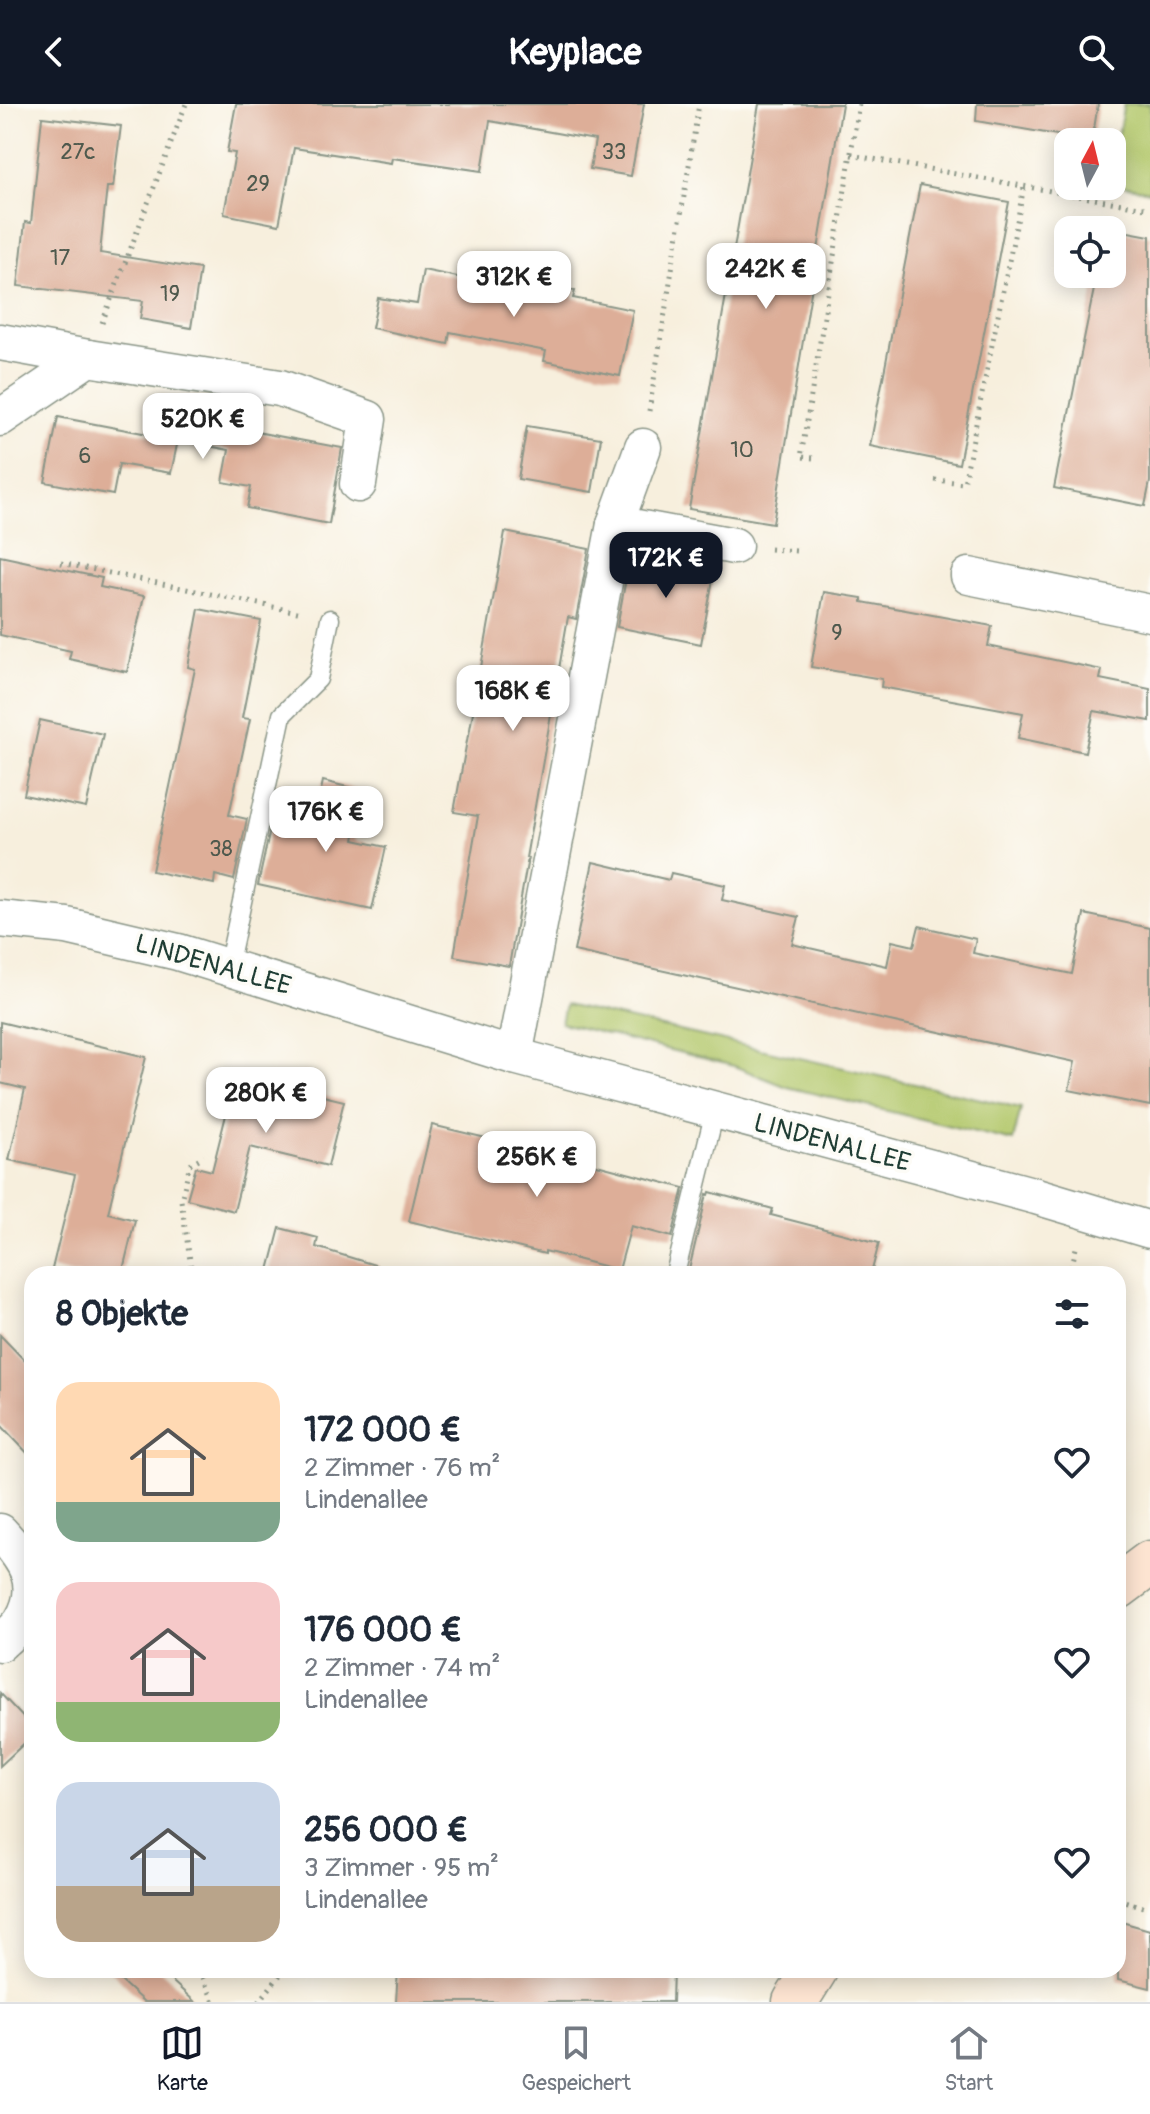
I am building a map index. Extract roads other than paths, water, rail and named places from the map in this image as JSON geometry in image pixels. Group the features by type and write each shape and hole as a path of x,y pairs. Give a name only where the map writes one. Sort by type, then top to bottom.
{"street":[{"path":"0,342 280,388 368,419 358,484"},
{"path":"0,418 88,358"},
{"path":"514,1056 615,524 643,447"},
{"path":"615,524 734,546"},
{"path":"969,576 1150,613"},
{"name":"LINDENALLEE","path":"0,919 67,926 178,952 514,1056 1036,1196 1150,1230"},
{"path":"0,1532 24,1562"},
{"path":"1126,1581 1150,1563"},
{"path":"0,1643 24,1616"},
{"path":"795,2002 810,1978"}],"lane":[{"path":"228,967 282,715 318,679 330,619"},
{"path":"677,1266 715,1111"}]}
